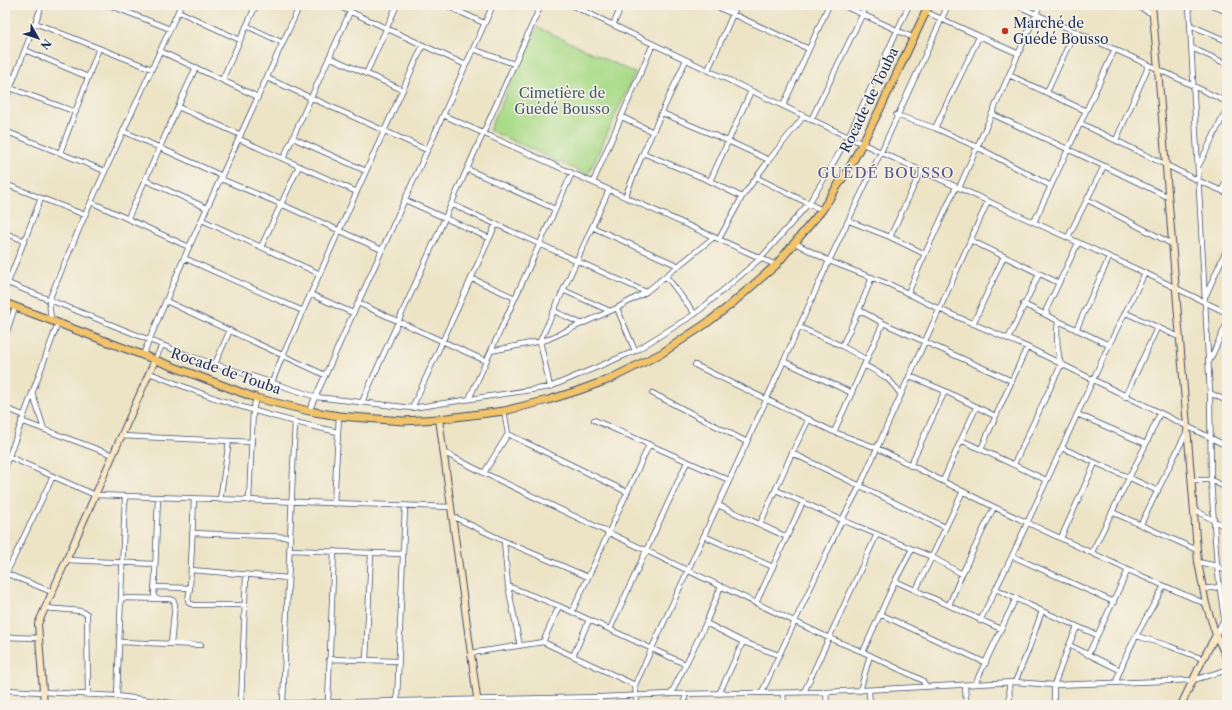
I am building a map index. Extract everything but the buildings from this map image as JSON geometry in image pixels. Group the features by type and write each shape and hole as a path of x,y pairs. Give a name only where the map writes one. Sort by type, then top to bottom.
{"main road":[{"path":"1152,5 1179,337 1195,510 1198,562 1206,604 1216,635 1227,659"},
{"name":"Rocade de Touba","path":"5,303 256,398 309,411 339,416 403,421 439,419 504,411 577,391 610,379 662,352 707,323 776,265 822,210 847,172 914,38 927,8"},
{"path":"44,705 38,624 155,360"},
{"path":"439,419 477,702"},
{"path":"1181,705 1202,659 1216,635"}],"street":[{"path":"5,102 42,5"},
{"path":"109,5 170,29"},
{"path":"5,466 7,456 32,392 54,322 49,300 85,215 181,5"},
{"path":"222,80 256,5"},
{"path":"143,355 184,258 300,5"},
{"path":"336,5 466,65"},
{"path":"366,74 397,5"},
{"path":"445,5 484,23"},
{"path":"309,411 493,5"},
{"path":"362,402 541,5"},
{"path":"571,5 862,144 1034,222 1109,258 1145,273 1227,313"},
{"path":"613,25 622,5"},
{"path":"712,5 809,49"},
{"path":"708,70 737,5"},
{"path":"783,106 829,5"},
{"path":"842,5 914,38"},
{"path":"811,120 867,5"},
{"path":"6,282 162,345 215,364 316,396 412,408 550,387 635,352 695,314 761,258 809,203 827,174 848,137 909,5"},
{"path":"637,705 636,685 652,648 896,115 948,5"},
{"path":"1016,5 1115,49 1227,102"},
{"path":"908,293 925,254 977,148 1040,5"},
{"path":"1134,5 1153,14"},
{"path":"1189,5 1210,393 1211,480 1216,566 1224,619"},
{"path":"1212,5 1227,12"},
{"path":"927,8 942,19 1018,54"},
{"path":"178,12 240,40"},
{"path":"283,159 350,12"},
{"path":"35,23 152,69"},
{"path":"1190,25 1227,41"},
{"path":"247,26 283,43"},
{"path":"1047,92 1075,31"},
{"path":"935,128 979,37"},
{"path":"593,182 653,44"},
{"path":"272,382 283,354 423,46"},
{"path":"60,153 99,48"},
{"path":"473,48 514,64"},
{"path":"1192,48 1227,64"},
{"path":"1034,222 1115,49"},
{"path":"25,50 88,77"},
{"path":"160,51 258,97"},
{"path":"329,57 403,90"},
{"path":"625,197 643,153 686,60"},
{"path":"1116,140 1149,65"},
{"path":"128,218 196,67"},
{"path":"5,74 14,78"},
{"path":"1009,75 1086,111"},
{"path":"267,78 427,150"},
{"path":"10,88 76,112"},
{"path":"710,181 752,91"},
{"path":"178,107 283,159 357,192"},
{"path":"1198,166 1227,109"},
{"path":"662,113 769,160"},
{"path":"992,114 1168,197"},
{"path":"443,115 776,265"},
{"path":"896,115 935,128 1051,186"},
{"path":"491,351 546,340 617,308 646,292 716,238 742,196 804,116"},
{"path":"622,117 653,132"},
{"path":"1080,123 1199,181 1227,193"},
{"path":"5,131 105,171"},
{"path":"123,131 382,250"},
{"path":"293,138 366,171"},
{"path":"643,153 742,196"},
{"path":"261,247 299,166"},
{"path":"1068,238 1104,166"},
{"path":"467,169 555,209"},
{"path":"890,237 921,171"},
{"path":"469,399 572,173"},
{"path":"756,178 822,210"},
{"path":"145,180 207,208"},
{"path":"1222,190 1227,180"},
{"path":"5,184 85,215"},
{"path":"550,387 540,341 609,190"},
{"path":"5,290 6,282 25,241 41,198"},
{"path":"404,200 490,238"},
{"path":"1088,200 1172,244"},
{"path":"762,692 842,520 860,486 988,201"},
{"path":"91,202 189,247"},
{"path":"451,204 646,292"},
{"path":"202,220 320,274"},
{"path":"849,220 890,237 925,254"},
{"path":"412,408 496,224"},
{"path":"592,227 679,266"},
{"path":"5,233 25,241"},
{"path":"970,240 1059,283"},
{"path":"795,243 829,261 872,277 939,309 1008,339 1160,413 1187,428 1226,445"},
{"path":"1047,314 1046,310 1078,243"},
{"path":"1205,296 1227,248"},
{"path":"973,324 1004,256"},
{"path":"184,258 303,311"},
{"path":"1076,330 1109,258"},
{"path":"980,621 1012,556 1109,345 1145,273"},
{"path":"1008,339 1039,274"},
{"path":"666,276 695,314"},
{"path":"842,346 859,310 872,277"},
{"path":"471,278 515,298"},
{"path":"563,290 610,311"},
{"path":"310,294 353,313"},
{"path":"166,300 325,374"},
{"path":"358,303 486,361"},
{"path":"1024,304 1109,345"},
{"path":"5,337 16,307"},
{"path":"617,308 635,352"},
{"path":"859,310 883,323 1012,381"},
{"path":"554,311 582,324"},
{"path":"1126,313 1179,337"},
{"path":"1014,464 1061,365 1057,351 1056,336 1058,321"},
{"path":"834,432 883,323"},
{"path":"1208,364 1227,324"},
{"path":"800,327 842,346 867,360"},
{"path":"1125,397 1157,328"},
{"path":"215,364 230,330"},
{"path":"155,360 162,345"},
{"path":"981,449 1027,348"},
{"path":"783,361 852,393"},
{"path":"695,365 834,432 877,448 910,466 994,507 1128,570 1206,604"},
{"path":"864,365 893,382 901,395"},
{"path":"149,373 214,398 295,422 338,432"},
{"path":"910,376 945,391 976,408 995,416"},
{"path":"910,466 945,391"},
{"path":"32,392 44,429"},
{"path":"652,393 747,442"},
{"path":"1210,393 1225,400 1227,393"},
{"path":"249,501 253,410 256,398"},
{"path":"5,408 44,429 113,455"},
{"path":"943,481 976,408"},
{"path":"484,473 508,434 504,411"},
{"path":"1092,552 1160,413"},
{"path":"1077,414 1146,444"},
{"path":"334,504 339,416"},
{"path":"760,524 808,419"},
{"path":"594,420 729,480"},
{"path":"283,703 295,422"},
{"path":"1141,524 1187,428"},
{"path":"508,434 627,492"},
{"path":"121,436 252,442"},
{"path":"961,440 1046,480"},
{"path":"220,500 229,441"},
{"path":"572,612 649,445"},
{"path":"1062,448 1158,491"},
{"path":"443,452 829,638 870,655 922,680 927,687"},
{"path":"792,453 945,527"},
{"path":"7,456 95,495 451,507"},
{"path":"610,629 687,462"},
{"path":"1061,538 1095,463"},
{"path":"52,592 6,574 54,476"},
{"path":"1192,480 1211,480 1227,488"},
{"path":"776,490 842,520 932,557 962,574"},
{"path":"916,590 963,491"},
{"path":"117,696 125,496"},
{"path":"154,599 158,498"},
{"path":"194,499 189,603 194,605 245,604"},
{"path":"756,603 803,502"},
{"path":"718,505 787,537"},
{"path":"397,701 405,506"},
{"path":"950,605 962,574 994,507"},
{"path":"1195,510 1227,528"},
{"path":"1112,512 1197,550"},
{"path":"452,516 504,541 588,577"},
{"path":"192,533 290,536"},
{"path":"804,692 878,534"},
{"path":"704,536 773,567"},
{"path":"504,541 508,586 520,646"},
{"path":"863,652 895,581 912,549"},
{"path":"290,550 403,554"},
{"path":"328,702 334,551"},
{"path":"366,660 371,553"},
{"path":"1012,556 1114,602"},
{"path":"67,560 155,564"},
{"path":"1198,562 1216,566 1227,572"},
{"path":"191,570 288,578"},
{"path":"1088,655 1128,570"},
{"path":"241,704 246,575"},
{"path":"895,581 950,605 1001,630"},
{"path":"508,586 559,606 685,664"},
{"path":"671,694 706,623 721,586"},
{"path":"1116,682 1136,636 1164,586"},
{"path":"154,587 190,588"},
{"path":"1204,589 1219,587"},
{"path":"996,588 1042,611 1097,635"},
{"path":"121,598 173,600 175,604 171,644"},
{"path":"975,684 1016,598"},
{"path":"543,642 559,606"},
{"path":"45,608 81,611 86,614 88,695"},
{"path":"1010,705 1012,682 1028,651 1042,611"},
{"path":"1216,635 1227,613"},
{"path":"880,614 986,663"},
{"path":"573,656 590,620"},
{"path":"706,623 742,642 778,655"},
{"path":"1054,705 1054,685 1068,645 1077,627"},
{"path":"1136,636 1169,646 1202,659"},
{"path":"5,637 39,638"},
{"path":"119,642 200,645"},
{"path":"471,653 543,642 636,685"},
{"path":"719,694 742,642"},
{"path":"1068,645 1120,670"},
{"path":"860,691 870,655"},
{"path":"329,659 398,661"},
{"path":"198,705 258,705 283,703 300,704 397,701 425,703 477,702 519,699 671,694 869,691 1012,682 1054,685 1193,680 1227,670"},
{"path":"965,685 966,705"},
{"path":"5,690 117,696 187,705"},
{"path":"869,691 870,705"},
{"path":"826,692 827,705"},
{"path":"783,693 784,705"},
{"path":"685,694 685,705"},
{"path":"600,697 600,705"},
{"path":"556,698 556,705"},
{"path":"519,699 520,705"}],"green space":[{"name":"Cimetière de Guédé Bousso","path":"537,27 635,73 588,175 489,130"}],"place":[{"name":"Marché de Guédé Bousso","path":"1005,31"}],"district":[{"name":"GUÉDÉ BOUSSO","path":"886,173"}]}
